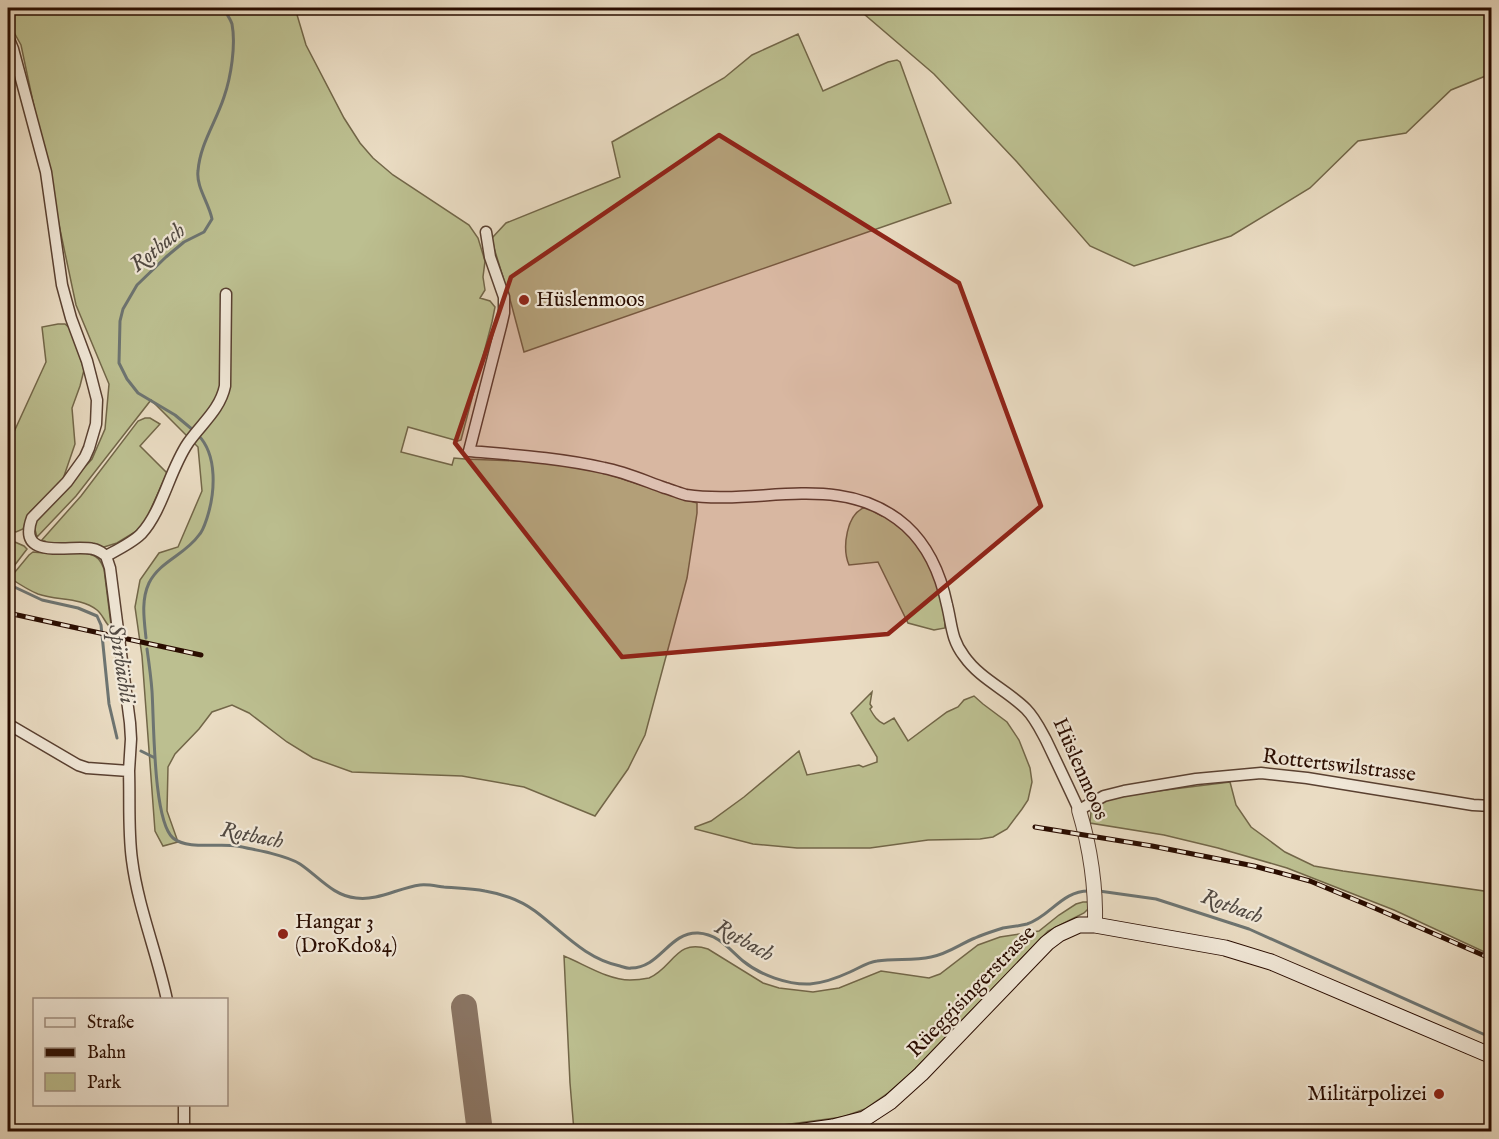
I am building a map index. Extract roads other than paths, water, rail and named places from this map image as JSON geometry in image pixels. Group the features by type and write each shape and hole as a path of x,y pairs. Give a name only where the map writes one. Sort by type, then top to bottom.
{"main road":[{"name":"Rüeggisingerstrasse","path":"797,1131 833,1127 864,1119 890,1102 921,1074 1047,943 1059,934 1079,925 1095,925 1225,948 1271,962 1491,1056"}],"street":[{"path":"8,37 46,172 62,285 87,361 98,412 85,458 67,482 32,518 29,532 32,541 38,547 96,549 106,556 111,568 130,723 132,861 167,998"},
{"name":"Hüslenmoos","path":"486,232 490,257 504,297 505,307 469,451 551,459 606,468 685,494 713,496 818,493 843,495 866,501 885,511 905,526 918,539 939,576 955,643 977,671 1026,709 1035,719 1057,761 1079,810 1085,831 1093,879 1095,925"},
{"path":"106,556 140,536 152,519 177,461 189,441 221,400 225,386 226,294"},
{"path":"8,724 78,765 87,768 129,771"},
{"name":"Rottertswilstrasse","path":"1079,810 1104,796 1124,791 1196,779 1261,773 1491,806"},
{"path":"184,1106 184,1131"}],"waterway":[{"name":"Rotbach","path":"193,430 175,415 138,393 127,379 119,363 120,321 123,309 137,285 184,242 204,232 212,219 199,183 198,171 205,142 221,106 231,71 233,32 231,22 223,8"},
{"name":"Rotbach","path":"146,638 144,617 146,589 159,569 193,542 205,525 210,508 213,486 212,463 198,435"},
{"name":"Spirbächli","path":"8,584 42,600 78,608 97,616 101,625 109,704 117,738"},
{"name":"Rotbach","path":"147,649 158,792 166,828 173,838 186,844 230,845 284,857 300,864 340,894 356,898 372,898 423,885 475,889 498,894 529,907 585,951 625,968 650,962 679,938 698,933 717,939 743,961 766,975 793,983 815,983 835,978 874,962 937,956 985,934 1035,921 1064,899 1080,892 1090,891"},
{"path":"141,751 155,758"},
{"name":"Rotbach","path":"1099,891 1156,899 1249,929 1492,1038"}],"railway":[{"path":"8,613 201,655"},
{"path":"1035,827 1152,846 1254,866 1310,881 1492,959"}],"place":[{"name":"Hüslenmoos","path":"524,300"},
{"name":"Hangar 3 (DroKdo84)","path":"283,934"},
{"name":"Militärpolizei","path":"1439,1094"}]}
